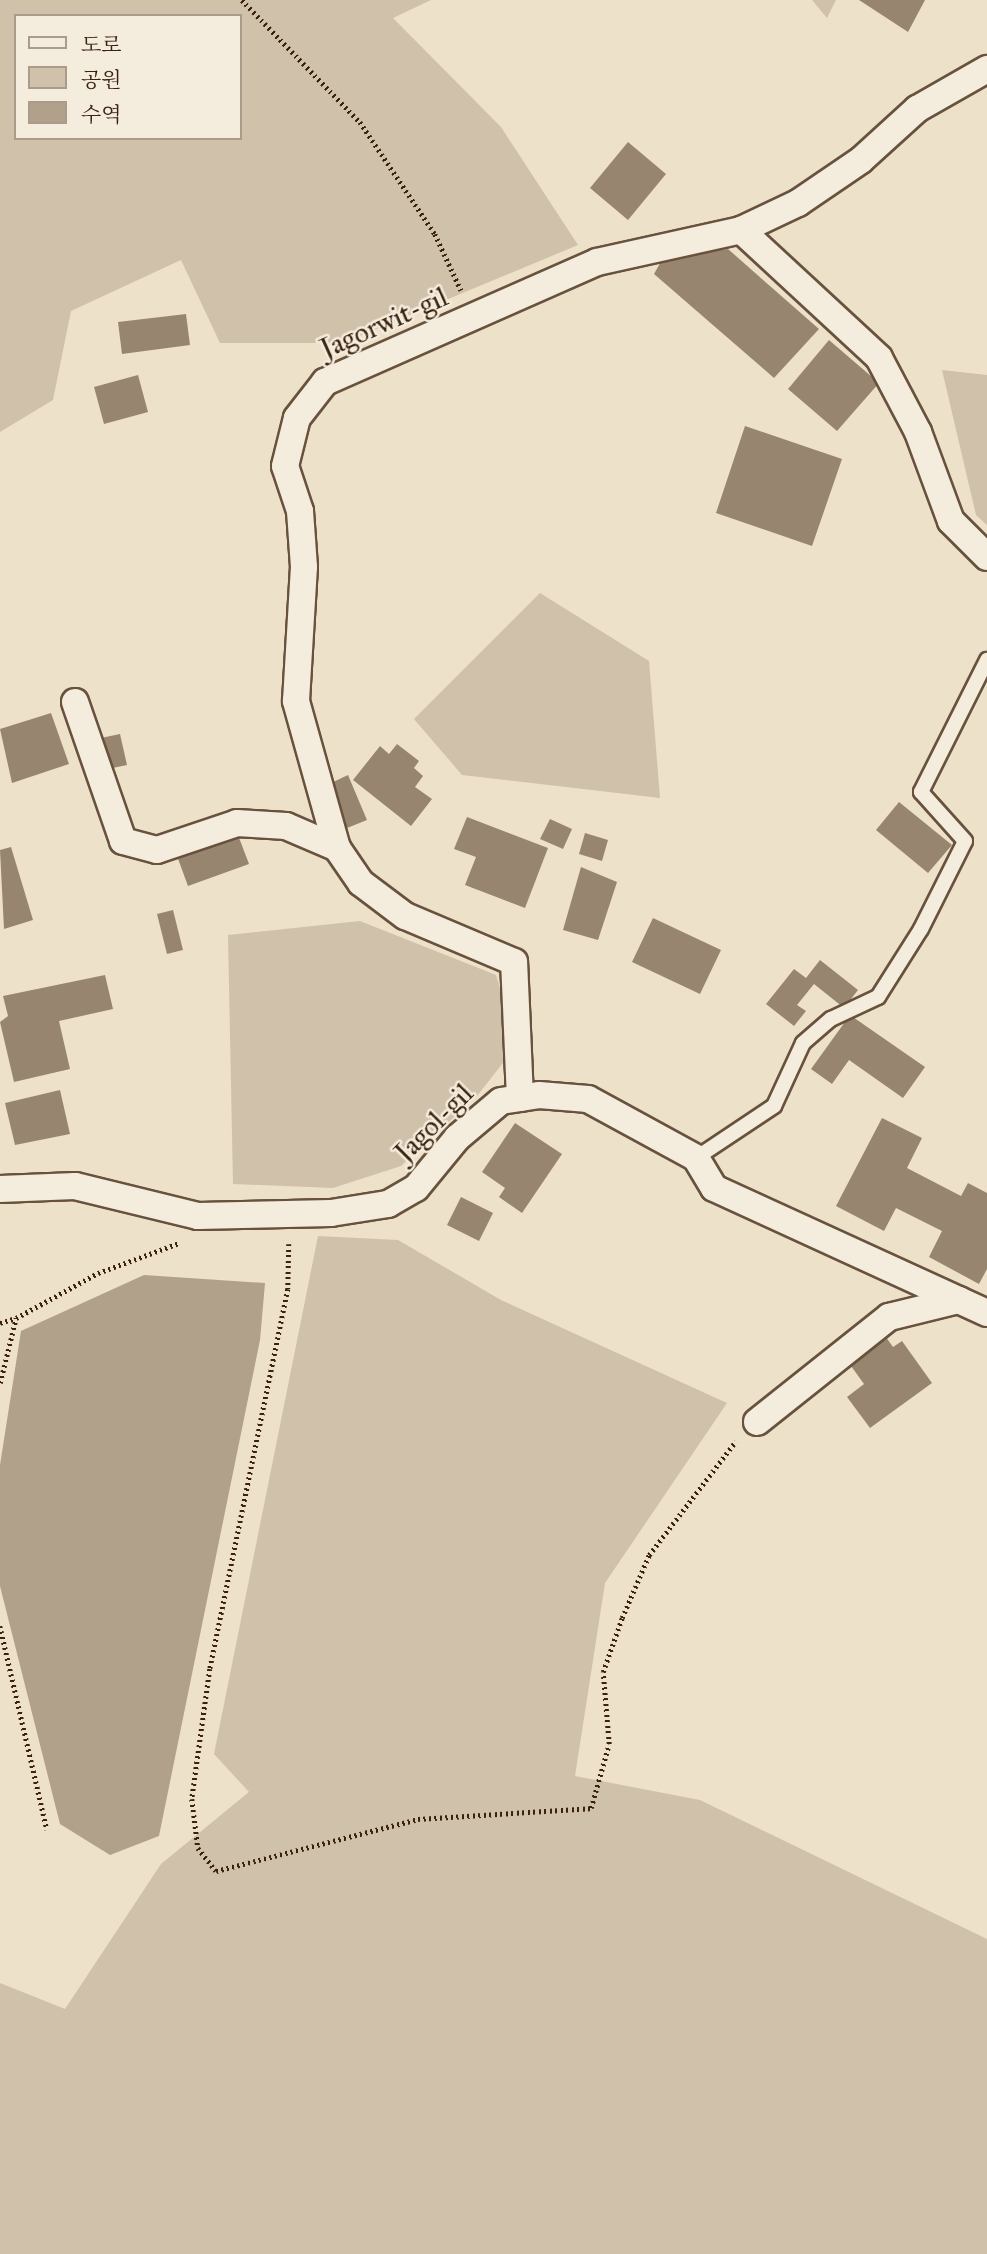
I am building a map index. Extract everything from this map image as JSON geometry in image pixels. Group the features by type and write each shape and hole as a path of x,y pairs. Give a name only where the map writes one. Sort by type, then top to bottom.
{"street":[{"name":"Jagorwit-gil","path":"520,1098 514,962 405,916 361,883 337,848 296,701 304,567 300,511 285,466 297,418 325,382 597,262 741,230 798,203 861,160 917,108 987,69"},
{"path":"741,230 879,358 918,432 951,521 987,558"},
{"path":"75,702 123,841 157,850 237,823 286,826 337,848"},
{"name":"Jagol-gil","path":"0,1189 75,1186 198,1216 289,1213 388,1204 416,1188 457,1138 501,1101 520,1098 588,1099 696,1158 715,1188 987,1314"},
{"path":"757,1422 889,1317 959,1300"}],"lane":[{"path":"696,1158 774,1106 803,1043 831,1019 878,997 921,929 965,841 921,792 987,660"}],"path":[{"path":"242,0 360,122 435,234 471,318"},
{"path":"289,1213 288,1289 210,1669 192,1799 198,1847 216,1871 418,1819 591,1808 609,1744 603,1672 649,1555 729,1447 757,1422"},
{"path":"0,1323 16,1318 98,1273 190,1239"},
{"path":"0,1383 16,1318"},
{"path":"0,1626 47,1830"}],"green space":[{"path":"0,0 431,0 393,18 501,127 578,245 343,343 220,343 181,260 71,311 53,400 0,432"},
{"path":"812,0 836,0 827,18"},
{"path":"942,370 987,375 987,525 976,515"},
{"path":"540,593 649,661 660,798 462,775 414,719"},
{"path":"360,921 496,975 517,1045 477,1096 401,1166 333,1188 233,1184 228,935"},
{"path":"318,1236 398,1240 501,1300 727,1403 605,1583 575,1776 700,1800 987,1939 987,2254 0,2254 0,1983 65,2009 161,1864 249,1792 214,1754"}],"water":[{"path":"144,1275 265,1283 260,1340 159,1836 110,1855 60,1824 0,1586 0,1465 21,1331"}],"building":[{"path":"859,0 925,0 908,32"},
{"path":"628,142 666,174 628,220 590,188"},
{"path":"728,249 819,329 774,378 654,274 663,258"},
{"path":"186,314 190,345 122,354 118,322"},
{"path":"829,340 879,383 837,431 788,389"},
{"path":"138,375 148,412 104,424 94,387"},
{"path":"745,426 842,459 812,546 716,513"},
{"path":"51,713 69,764 12,783 0,729"},
{"path":"120,734 127,765 108,769 101,738"},
{"path":"397,744 419,761 414,768 423,776 415,787 432,799 411,826 353,780 380,746 389,754"},
{"path":"348,775 367,820 347,828 329,784"},
{"path":"899,802 952,845 928,873 876,830"},
{"path":"467,817 548,848 525,908 465,885 476,857 454,849"},
{"path":"550,819 572,829 563,849 540,839"},
{"path":"585,833 608,840 602,861 579,854"},
{"path":"238,835 249,864 188,886 177,856"},
{"path":"11,847 33,920 4,929 0,850"},
{"path":"581,867 617,882 598,940 563,930"},
{"path":"173,910 183,950 167,954 157,914"},
{"path":"653,918 721,950 700,994 632,962"},
{"path":"820,960 858,990 844,1008 814,984 797,1005 806,1011 794,1026 766,1004 794,969 806,978"},
{"path":"105,975 113,1009 59,1021 70,1069 14,1082 0,1022 8,1016 3,996"},
{"path":"850,1015 925,1067 903,1098 849,1060 832,1084 811,1069"},
{"path":"60,1090 70,1134 15,1145 5,1103"},
{"path":"882,1118 922,1138 907,1168 961,1196 968,1183 987,1193 987,1269 979,1284 929,1257 942,1231 896,1208 884,1231 836,1206"},
{"path":"515,1123 562,1154 522,1213 499,1197 505,1188 482,1172"},
{"path":"461,1197 493,1213 479,1241 447,1225"},
{"path":"883,1333 893,1347 902,1341 932,1383 870,1428 847,1397 864,1384 846,1359"}]}
